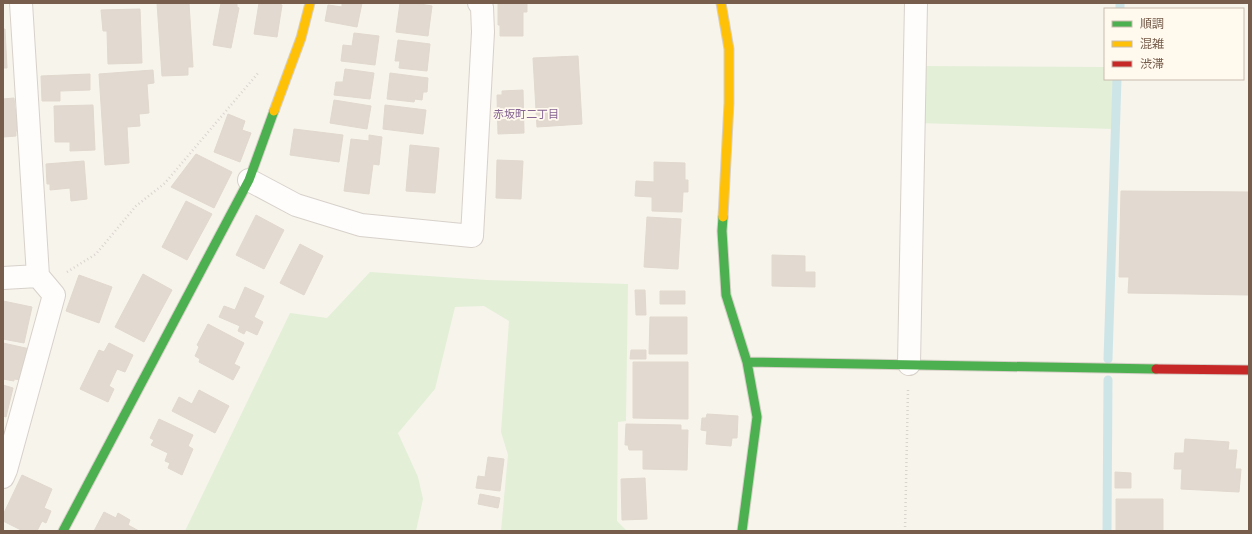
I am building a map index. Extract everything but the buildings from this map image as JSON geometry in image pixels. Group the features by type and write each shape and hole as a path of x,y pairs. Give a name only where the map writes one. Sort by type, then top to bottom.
{"street":[{"path":"3,477 54,295 38,276 21,3"},
{"path":"63,531 249,180 301,38 310,3"},
{"path":"249,180 296,205 362,225 472,236 483,32 482,7 479,3"},
{"path":"720,3 729,49 729,103 722,231 726,295 747,362 757,417 742,531"},
{"path":"908,364 916,3"},
{"path":"3,278 38,276"},
{"path":"747,362 1249,370"}],"path":[{"path":"38,276 60,277 96,254 136,206 165,184 260,71"},
{"path":"905,531 908,364"}],"green space":[{"path":"919,66 1104,67 1104,80 1115,80 1114,129 918,123"},
{"path":"370,272 487,280 628,284 626,421 618,422 617,521 627,531 501,531 508,455 501,432 509,321 484,306 455,307 435,389 398,433 418,477 423,499 416,531 185,531 290,313 327,318"}],"waterway":[{"path":"1120,3 1120,8"},
{"path":"1108,359 1117,80"},
{"path":"1107,531 1108,380"}],"traffic: fast":[{"path":"63,531 249,180 274,111"},
{"path":"723,217 722,231 726,295 747,362 757,417 742,531"},
{"path":"747,362 1156,369"}],"traffic: slow":[{"path":"274,111 301,38 310,3"},
{"path":"721,3 729,49 729,103 723,217"}],"traffic: jam":[{"path":"1156,369 1249,370"}],"district":[{"name":"赤坂町二丁目","path":"526,114"}]}
